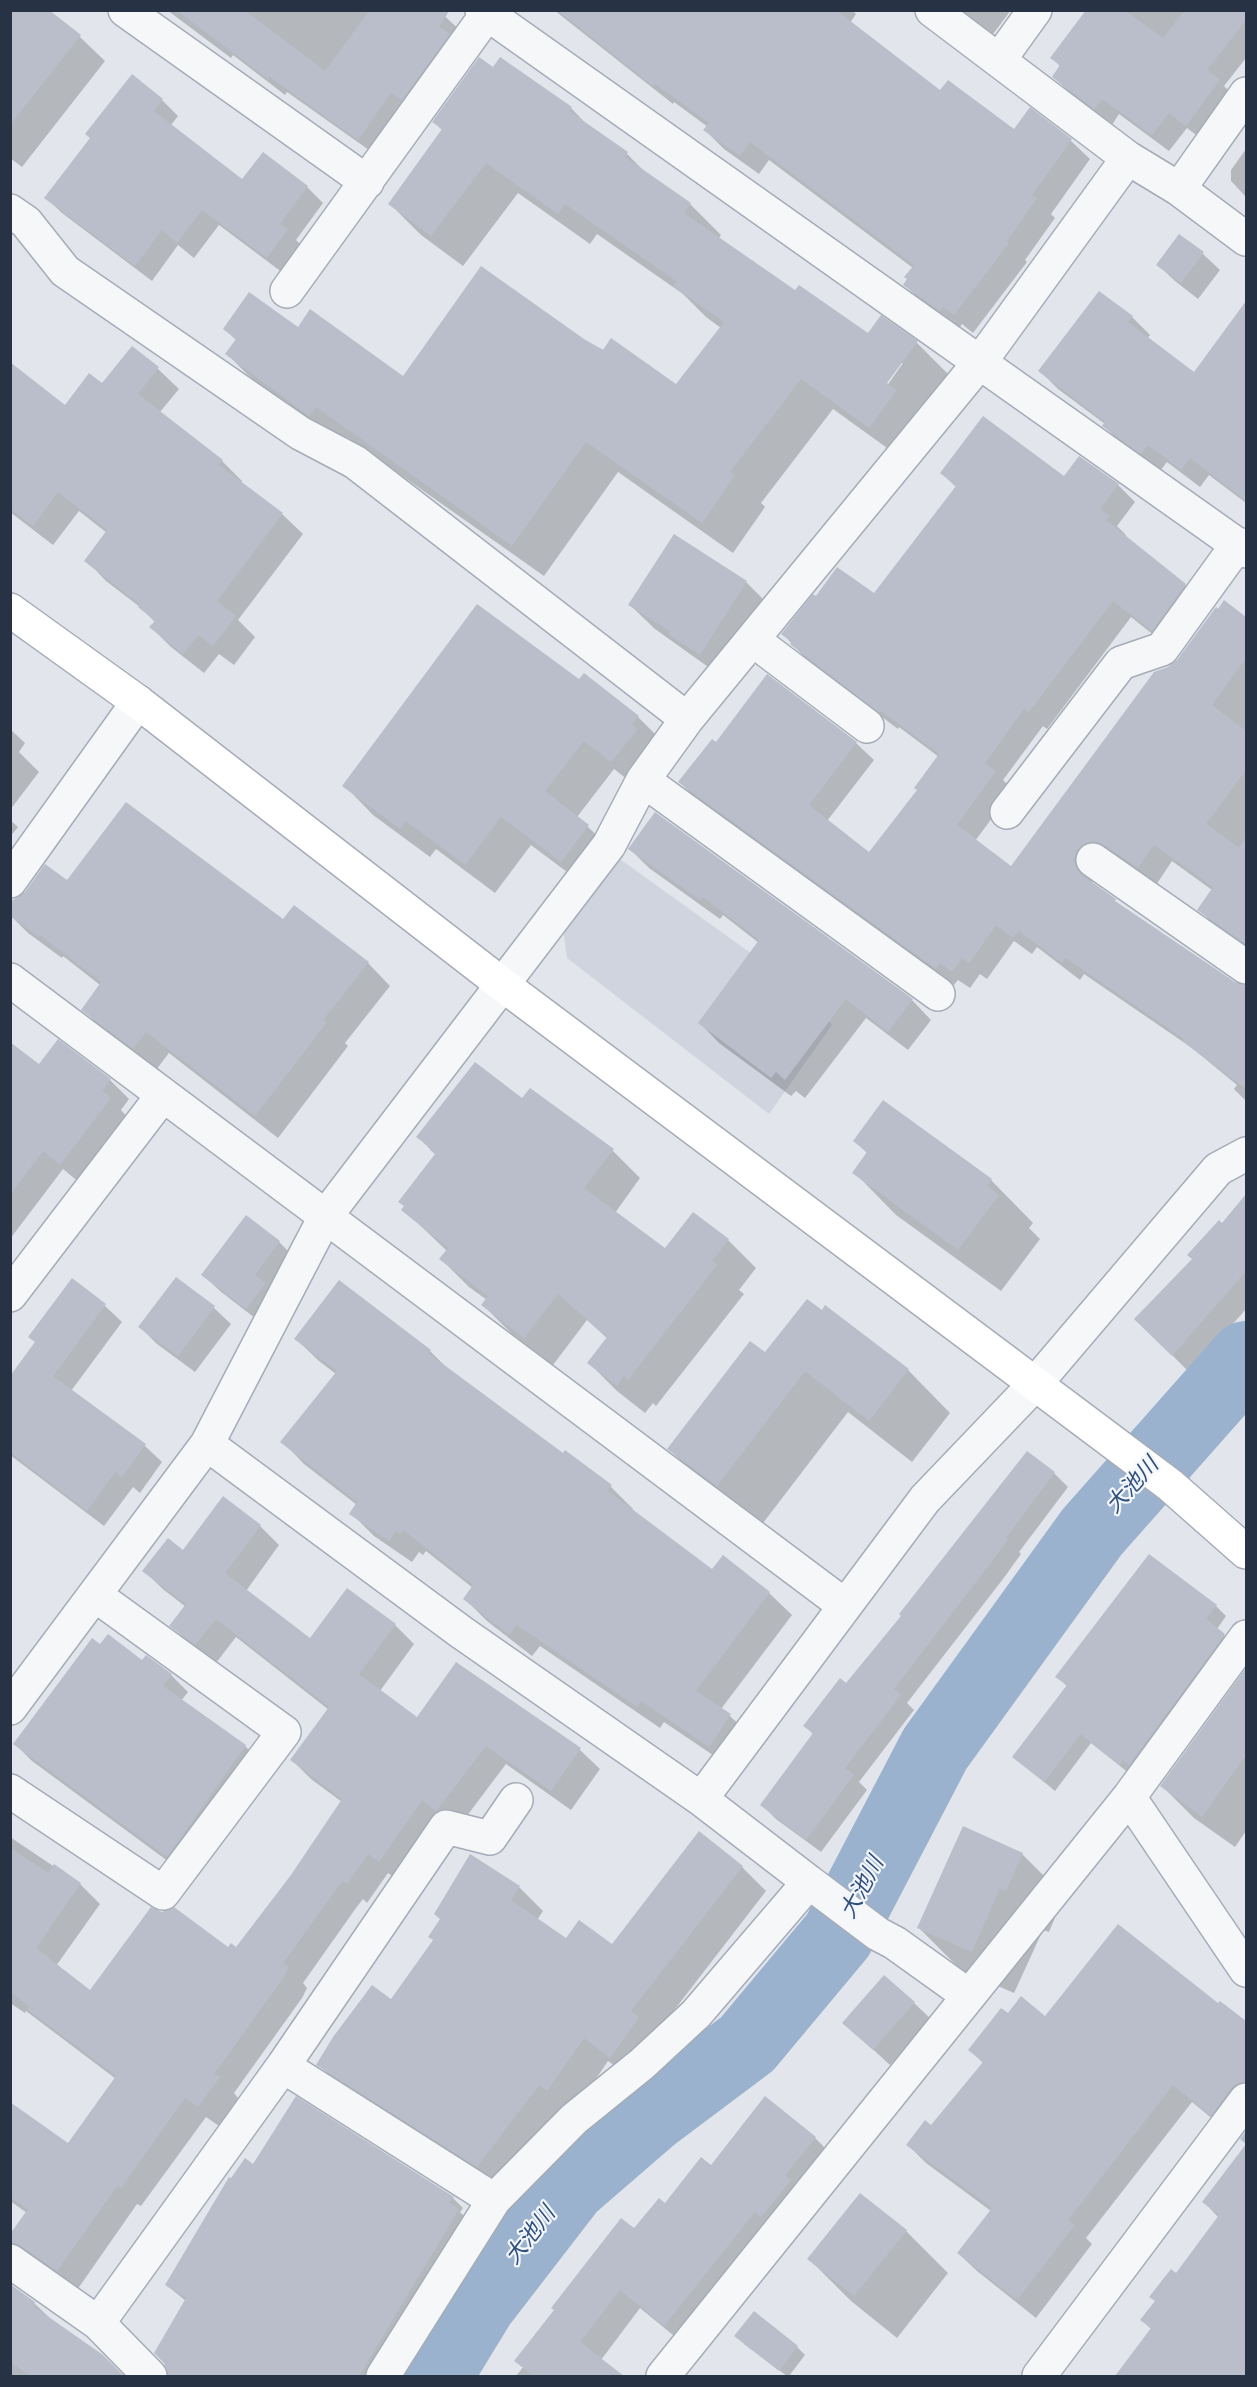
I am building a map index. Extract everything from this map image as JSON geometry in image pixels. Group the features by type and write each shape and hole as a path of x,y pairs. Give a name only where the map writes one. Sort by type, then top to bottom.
{"street":[{"path":"125,10 367,182"},
{"path":"932,10 1128,158 1179,189 1246,239"},
{"path":"999,60 1035,10"},
{"path":"287,291 487,12 1242,548 1162,649 1121,663 1007,812"},
{"path":"1179,189 1246,94"},
{"path":"10,1708 207,1444 325,1217 609,845 643,780 687,719 981,362 1128,158"},
{"path":"10,211 26,222 65,271 300,433 355,462 687,719"},
{"path":"10,610 138,702 503,985 1170,1485 1246,1552"},
{"path":"753,640 867,726"},
{"path":"10,881 138,702"},
{"path":"643,780 938,994"},
{"path":"1093,860 1246,967"},
{"path":"10,980 844,1605"},
{"path":"10,1295 163,1095"},
{"path":"702,1799 925,1499 1035,1384 1218,1169 1246,1154"},
{"path":"207,1444 461,1632 702,1799 878,1934 895,1943 969,1996"},
{"path":"10,1791 163,1893 284,1732 95,1595"},
{"path":"675,2372 969,1996 1129,1797 1246,1637"},
{"path":"1129,1797 1246,1970"},
{"path":"98,2323 283,2066 446,1827 490,1839 516,1800"},
{"path":"383,2376 494,2200 574,2119 642,2064 696,2014 809,1882"},
{"path":"283,2066 494,2200"},
{"path":"1039,2376 1246,2100"},
{"path":"10,2261 98,2323 150,2376"}],"shaded area":[{"path":"617,857 791,982 813,1000 832,1025 769,1114 567,958 563,929"}],"building":[{"path":"10,10 49,10 81,35 10,125"},
{"path":"176,10 244,10 325,71 370,10 450,10 439,26 450,34 402,100 391,93 358,140 270,77 268,79"},
{"path":"557,10 836,10 940,90 948,80 1014,129 1030,107 1072,139 1032,195 1037,198 1007,241 1009,243 954,315 943,307 940,311 903,285 907,279 904,277 914,265 750,142 740,156 703,130 709,123 655,84 653,86"},
{"path":"1086,10 1124,10 1163,38 1185,10 1246,10 1246,20 1207,70 1220,80 1186,126 1169,113 1152,135 1102,99 1094,109 1052,77 1060,65 1050,58"},
{"path":"479,57 493,67 500,57 572,107 569,111 628,152 625,157 691,203 684,213 795,290 799,285 868,333 881,315 918,341 887,383 897,390 869,428 801,379 730,472 735,475 702,523 586,442 512,546 316,407 309,416 225,354 236,339 223,329 249,292 298,327 310,309 403,376 481,266 584,339 603,350 611,338 676,384 724,322 673,286 676,281 565,204 558,214 486,163 431,236 388,204 442,129 432,122"},
{"path":"132,74 163,99 154,111 242,179 263,152 308,186 280,224 288,229 267,258 202,210 177,243 162,230 135,266 44,198 90,138 85,134"},
{"path":"1179,234 1204,252 1181,283 1156,265"},
{"path":"1099,291 1133,316 1128,322 1194,372 1246,301 1246,501 1190,458 1181,470 1148,445 1141,454 1102,426 1105,422 1038,371"},
{"path":"132,346 159,367 138,394 223,460 219,465 283,513 217,601 236,616 213,646 198,635 183,654 149,627 155,621 138,607 140,605 84,561 107,530 58,492 33,526 10,509 10,362 65,405 89,373 102,383"},
{"path":"983,416 1064,476 1079,456 1119,484 1100,509 1110,516 1106,520 1186,584 1152,631 1113,601 1029,712 1024,709 985,763 996,771 957,825 1011,866 1154,672 1168,667 1177,660 1216,607 1218,609 1224,600 1246,617 1246,658 1212,705 1246,731 1246,770 1206,824 1239,848 1246,837 1246,944 1197,910 1213,887 1154,845 1138,868 1095,841 1086,843 1078,849 1074,859 1082,875 1116,899 1115,901 1235,982 1246,985 1246,1089 1182,1041 1184,1039 1066,958 1062,963 1019,931 1013,938 996,925 969,963 962,958 952,972 940,963 936,969 678,782 712,739 716,742 767,674 857,742 809,805 869,852 917,790 914,788 939,754 881,711 880,713 790,644 792,642 781,634 813,594 816,596 837,567 874,593 956,486 940,473"},
{"path":"674,534 747,581 700,655 668,634 670,631 628,605"},
{"path":"477,604 579,679 584,673 639,716 632,725 638,729 611,762 584,741 545,791 589,825 561,862 501,817 465,865 406,821 400,829 342,786"},
{"path":"126,802 283,919 294,905 369,962 323,1020 327,1022 255,1116 146,1032 133,1049 81,1010 101,982 40,935 39,937 10,916 10,902 25,892 45,864 67,880"},
{"path":"655,812 913,999 888,1032 846,999 785,1080 776,1072 771,1078 698,1023 759,940 703,897 700,900 628,849"},
{"path":"58,1039 111,1079 102,1091 111,1098 60,1165 43,1151 10,1195 10,1042 39,1064"},
{"path":"475,1062 522,1098 530,1088 614,1149 584,1188 665,1248 693,1212 729,1239 712,1261 717,1265 628,1380 624,1376 617,1386 587,1363 607,1337 558,1294 524,1338 481,1305 488,1296 439,1259 448,1248 401,1210 404,1206 398,1202 435,1154 430,1150 431,1148 416,1137"},
{"path":"883,1100 992,1179 987,1186 999,1195 958,1250 852,1173 867,1152 853,1141"},
{"path":"1246,1194 1246,1271 1172,1356 1134,1319 1192,1259 1187,1255 1219,1220 1222,1223"},
{"path":"246,1215 280,1241 255,1275 266,1283 246,1309 201,1275"},
{"path":"176,1277 215,1306 178,1356 138,1327"},
{"path":"72,1278 106,1304 53,1376 146,1444 122,1477 115,1472 87,1511 10,1452 10,1376 35,1342 28,1337"},
{"path":"339,1280 431,1350 428,1353 563,1453 565,1450 612,1485 608,1491 712,1569 723,1555 770,1592 696,1691 731,1714 709,1747 641,1701 637,1707 517,1625 509,1635 463,1599 473,1585 403,1530 400,1534 396,1531 389,1541 349,1514 357,1502 280,1442 337,1371 294,1339"},
{"path":"807,1299 822,1310 825,1305 909,1369 869,1421 805,1371 717,1486 667,1449 750,1341 765,1352"},
{"path":"1027,1451 1055,1472 989,1565 894,1689 901,1695 845,1768 854,1775 806,1840 760,1805 813,1733 803,1726 840,1678 846,1683 901,1616 899,1614"},
{"path":"223,1496 261,1525 225,1573 310,1638 347,1588 396,1624 359,1674 417,1717 456,1662 581,1748 551,1791 486,1746 436,1811 422,1800 379,1862 368,1854 347,1884 343,1881 337,1888 283,1963 289,1967 283,1978 214,2074 220,2077 198,2107 185,2098 121,2188 117,2186 57,2271 21,2246 10,2242 10,2234 28,2209 10,2197 10,2102 68,2143 116,2076 27,2009 29,2006 10,1992 10,1848 48,1873 54,1864 81,1883 36,1948 90,1990 151,1907 162,1912 174,1907 228,1947 231,1943 236,1947 291,1875 342,1799 290,1760 329,1707 216,1619 195,1645 169,1626 186,1604 142,1571 168,1538 183,1550"},
{"path":"1149,1554 1217,1605 1206,1619 1225,1634 1129,1765 1123,1760 1119,1765 1081,1734 1044,1782 1012,1757 1067,1685 1055,1677"},
{"path":"108,1634 142,1660 146,1655 172,1674 163,1686 246,1745 167,1857 13,1744 92,1638 100,1644"},
{"path":"1246,1668 1246,1755 1202,1817 1160,1786"},
{"path":"963,1826 1023,1853 1006,1891 1000,1888 972,1952 917,1928"},
{"path":"699,1831 743,1866 631,2011 639,2017 610,2058 584,2038 547,2091 539,2085 477,2167 316,2065 333,2037 372,1985 391,1999 433,1940 428,1937 440,1919 434,1914 470,1854 520,1886 511,1900 566,1938 579,1920 612,1944"},
{"path":"1118,1924 1218,2003 1220,2001 1246,2021 1246,2082 1238,2083 1231,2088 1211,2116 1173,2085 1068,2220 1075,2225 1017,2300 957,2253 992,2208 906,2145 925,2120 931,2125 983,2062 968,2050 1001,2008 1008,2013 1021,1996 1045,2016"},
{"path":"884,1975 915,2002 873,2050 842,2023"},
{"path":"296,2096 454,2197 449,2203 459,2209 359,2376 168,2376 164,2363 154,2353 186,2298 165,2285 229,2177 231,2178 245,2158 253,2164"},
{"path":"765,2096 816,2137 785,2175 791,2180 761,2217 755,2212 664,2326 620,2290 580,2342 624,2376 534,2376 514,2361 554,2310 551,2308 621,2218 634,2228 659,2198 665,2203 701,2157 711,2165"},
{"path":"1246,2131 1246,2144 1240,2139"},
{"path":"1246,2144 1246,2376 1115,2376 1151,2328 1140,2320 1155,2301 1149,2297 1171,2269 1176,2273 1219,2215 1202,2202"},
{"path":"860,2193 907,2230 854,2296 807,2259"},
{"path":"10,2284 35,2302 33,2306 103,2355 124,2376 31,2376 10,2362"},
{"path":"754,2311 798,2346 779,2371 734,2336"}],"waterway":[{"name":"大池川","path":"435,2376 479,2304 570,2186 651,2116 747,2044 838,1935 935,1749 1092,1532 1246,1358"}]}
